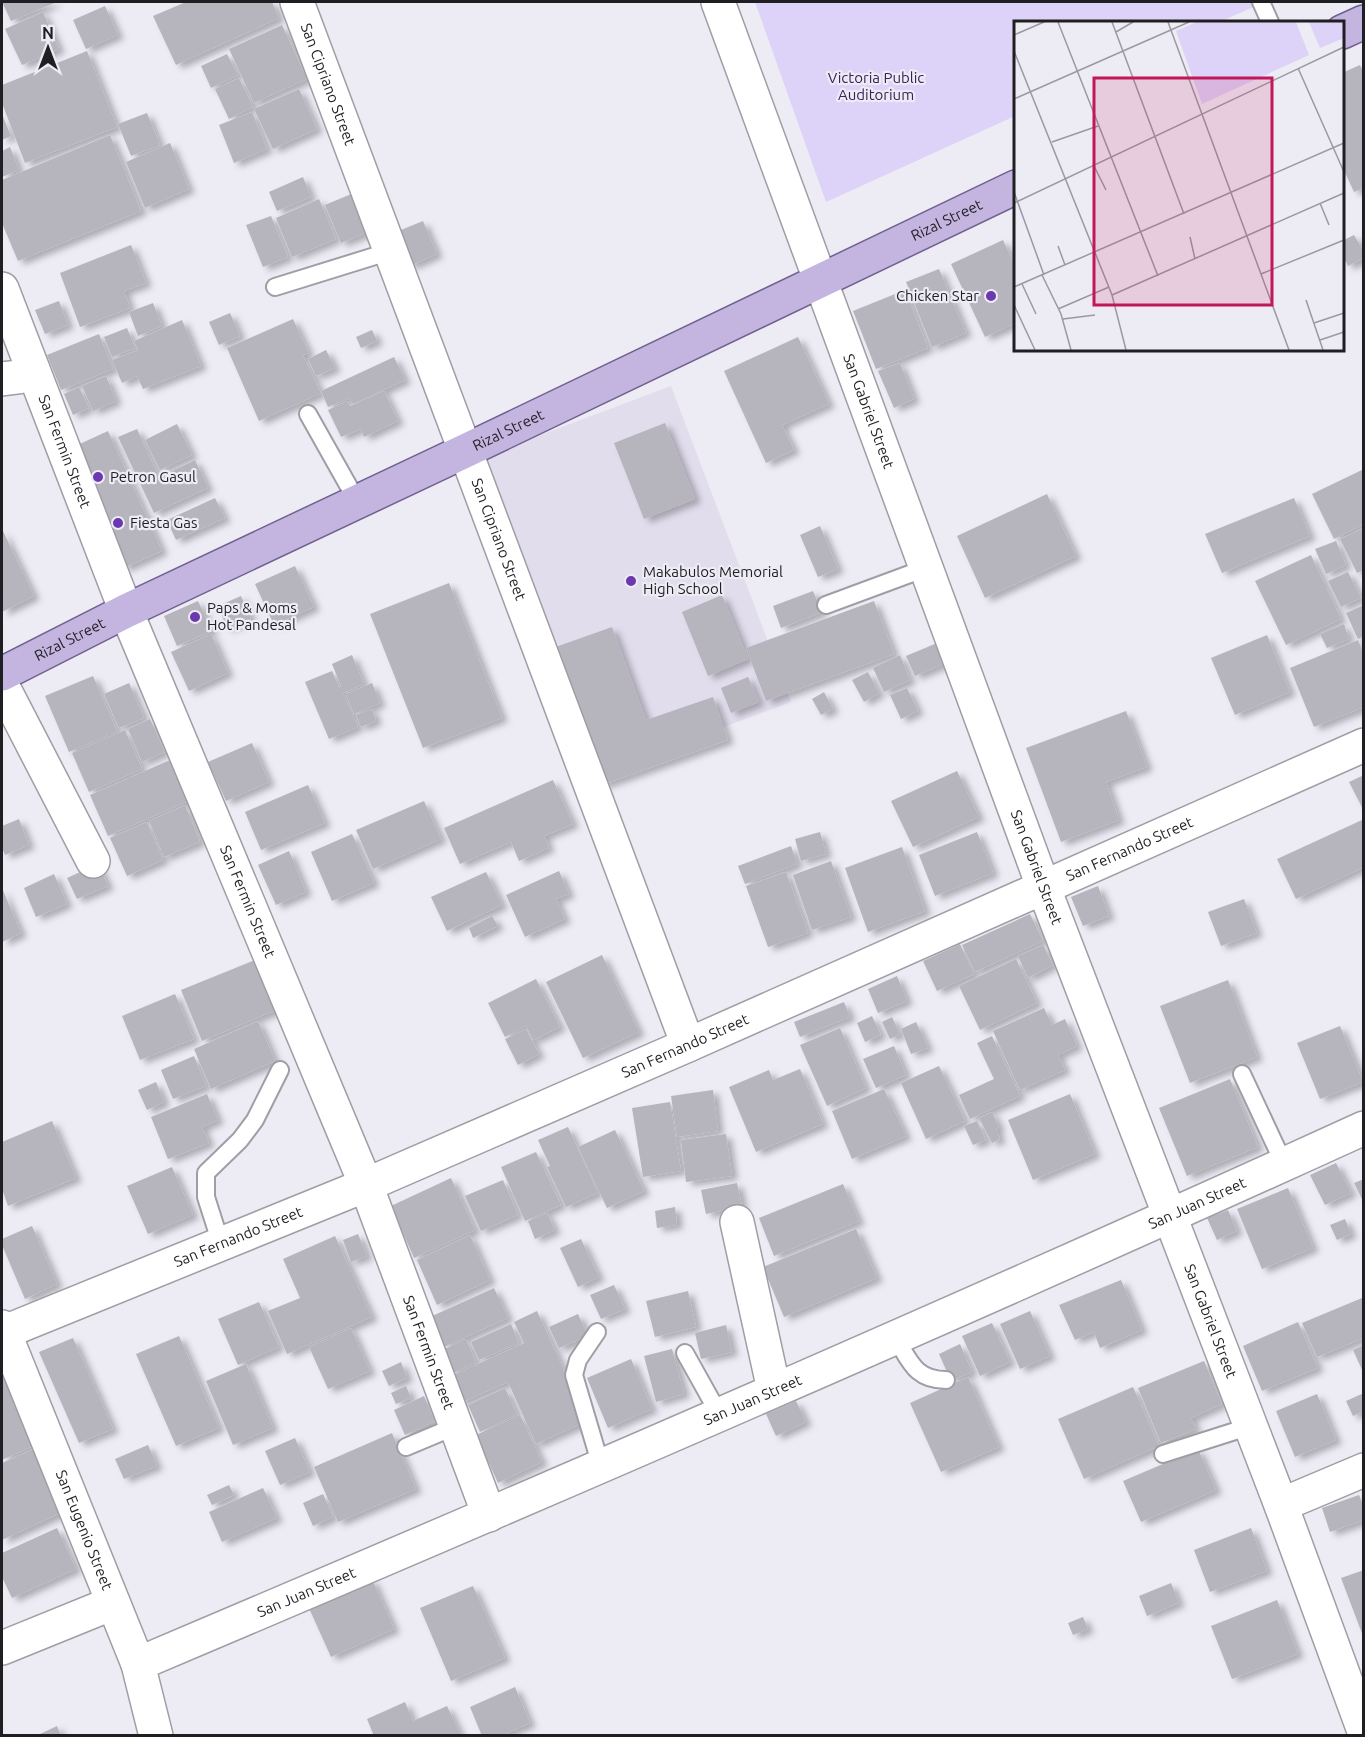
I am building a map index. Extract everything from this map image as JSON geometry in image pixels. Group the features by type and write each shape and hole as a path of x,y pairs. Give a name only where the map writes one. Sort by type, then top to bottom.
{"main road":[{"path":"1344,31 1364,22"},
{"name":"Rizal Street","path":"2,674 126,611 1014,188"}],"street":[{"name":"San Cipriano Street","path":"297,2 688,1045"},
{"name":"San Gabriel Street","path":"718,2 1043,886 1251,1426 1364,1731"},
{"name":"San Fermin Street","path":"2,289 126,611 366,1185 489,1515"},
{"path":"2,380 18,377 33,370"},
{"path":"2,685 93,861"},
{"name":"San Fernando Street","path":"2,1331 366,1185 1364,746"},
{"name":"San Juan Street","path":"138,1664 489,1515 1170,1216 1364,1128"},
{"path":"737,1222 774,1390"},
{"name":"San Eugenio Street","path":"2,1331 138,1664 156,1736"},
{"path":"1281,1505 1364,1470"},
{"path":"2,1648 114,1603"}],"lane":[{"path":"1261,2 1270,21"},
{"path":"274,287 390,250"},
{"path":"308,414 357,501"},
{"path":"826,605 926,568"},
{"path":"221,1244 206,1197 206,1173 240,1140 255,1120 280,1070"},
{"path":"1242,1074 1284,1164"},
{"path":"597,1332 578,1360 574,1375 601,1466"},
{"path":"895,1337 920,1374 933,1380 946,1380"},
{"path":"685,1353 719,1414"},
{"path":"406,1447 456,1426"},
{"path":"1163,1454 1251,1426"}],"shaded area":[{"name":"Makabulos Memorial High School","path":"671,386 791,702 591,776 471,461"}],"green space":[{"name":"Victoria Public Auditorium","path":"755,2 1265,2 1221,21 1014,21 1014,116 826,202"}],"building":[{"path":"2,2 57,2 11,21"},
{"path":"186,2 272,2 279,18 176,65 153,16"},
{"path":"105,6 118,35 86,49 73,20"},
{"path":"43,12 59,49 22,65 5,29"},
{"path":"282,25 307,79 254,103 229,49"},
{"path":"87,51 117,127 25,163 2,103 2,85"},
{"path":"227,54 238,75 211,88 201,66"},
{"path":"1360,65 1364,73 1364,188 1354,192 1344,170 1344,72"},
{"path":"239,78 253,107 229,119 215,89"},
{"path":"299,89 317,129 273,149 254,109"},
{"path":"252,112 267,149 234,163 219,125"},
{"path":"147,113 160,145 131,156 118,124"},
{"path":"2,114 11,136 2,140"},
{"path":"110,135 141,211 18,261 2,223 2,180"},
{"path":"170,143 189,189 145,208 126,162"},
{"path":"10,147 19,170 2,177 2,151"},
{"path":"303,177 311,197 277,211 269,192"},
{"path":"356,192 373,230 341,243 325,205"},
{"path":"319,199 336,239 292,257 276,218"},
{"path":"271,216 288,257 263,267 246,225"},
{"path":"423,221 437,254 410,266 396,232"},
{"path":"1354,235 1364,252 1364,258 1348,266 1344,258 1344,240"},
{"name":"Chicken Star","path":"1003,240 1014,264 1014,324 985,337 951,264"},
{"path":"131,245 146,283 124,291 130,308 80,327 60,273"},
{"path":"939,269 966,333 932,347 906,282"},
{"path":"905,290 928,348 876,369 853,311"},
{"path":"59,301 68,325 45,334 35,310"},
{"path":"153,303 162,326 138,336 129,312"},
{"path":"230,313 240,336 219,345 209,322"},
{"path":"293,319 309,353 303,355 321,393 259,421 227,348"},
{"path":"182,320 201,366 143,389 137,376 122,383 112,360 138,350 134,341"},
{"path":"127,328 135,348 112,357 104,337"},
{"path":"372,330 377,341 361,348 356,337"},
{"path":"99,334 113,369 61,390 47,355"},
{"path":"798,337 829,404 782,425 794,450 766,463 724,371"},
{"path":"326,350 335,368 316,376 308,359"},
{"path":"394,357 405,380 353,404 349,398 328,407 321,391"},
{"path":"900,363 914,399 894,408 878,371"},
{"path":"106,376 116,401 93,411 82,386"},
{"path":"79,387 89,408 73,415 64,394"},
{"path":"384,391 398,421 364,437 361,429 341,437 328,410 347,401 350,406"},
{"path":"665,423 695,499 644,519 614,443"},
{"path":"177,424 192,455 160,470 145,440"},
{"path":"137,429 159,477 195,460 208,488 154,513 118,437"},
{"path":"108,431 162,551 124,568 71,448"},
{"path":"1364,469 1364,524 1334,539 1312,494"},
{"path":"1047,494 1076,556 985,598 957,536"},
{"path":"215,498 225,518 176,540 167,520"},
{"path":"1294,498 1310,536 1222,573 1205,534"},
{"path":"820,526 838,569 818,577 800,535"},
{"path":"1364,528 1364,570 1357,573 1340,539"},
{"path":"2,532 34,596 2,612"},
{"path":"1336,541 1346,565 1326,574 1315,549"},
{"path":"1311,555 1341,619 1286,645 1255,581"},
{"path":"295,566 314,607 274,625 255,584"},
{"path":"1348,572 1361,598 1341,607 1328,581"},
{"path":"449,583 502,718 423,748 370,614"},
{"path":"813,591 822,612 781,628 773,606"},
{"path":"722,595 748,659 708,676 682,612"},
{"path":"241,596 251,619 227,628 218,606"},
{"path":"198,601 212,631 177,646 164,616"},
{"path":"874,601 894,654 766,701 746,648"},
{"path":"1364,605 1364,636 1358,639 1346,613"},
{"path":"1344,624 1349,639 1327,648 1320,634"},
{"path":"612,627 646,720 713,697 728,740 602,785 553,648"},
{"path":"211,634 228,673 189,691 171,652"},
{"path":"1267,635 1290,692 1235,715 1211,658"},
{"path":"1358,640 1364,655 1364,707 1314,727 1290,668"},
{"path":"937,643 946,663 915,676 906,656"},
{"path":"352,655 364,684 343,693 358,727 329,739 305,682 332,671 339,687 341,686 332,664"},
{"path":"900,655 910,680 884,692 873,668"},
{"path":"868,672 879,693 864,702 852,680"},
{"path":"93,676 117,731 69,752 45,696"},
{"path":"748,677 759,702 731,713 721,688"},
{"path":"129,683 144,718 119,728 104,694"},
{"path":"372,683 380,703 354,714 346,694"},
{"path":"907,688 918,711 901,719 890,695"},
{"path":"824,692 833,709 821,715 812,699"},
{"path":"372,709 376,721 361,727 356,715"},
{"path":"1126,711 1147,767 1106,782 1119,820 1061,842 1026,748"},
{"path":"150,719 165,752 142,762 128,729"},
{"path":"125,730 142,769 89,792 72,753"},
{"path":"252,743 269,782 226,801 208,762"},
{"path":"170,760 188,801 108,836 90,795"},
{"path":"957,771 979,817 913,847 891,801"},
{"path":"1364,775 1364,811 1349,782"},
{"path":"553,780 573,824 544,836 549,848 519,861 511,842 460,864 444,828"},
{"path":"308,785 325,823 261,850 245,812"},
{"path":"424,801 441,839 373,869 356,830"},
{"path":"185,805 200,842 164,857 149,821"},
{"path":"19,819 29,845 5,855 2,848 2,826"},
{"path":"1362,820 1364,867 1296,899 1277,859"},
{"path":"147,822 163,860 127,876 110,838"},
{"path":"820,832 826,854 801,861 795,839"},
{"path":"977,832 993,873 935,896 919,855"},
{"path":"352,834 374,883 332,901 311,852"},
{"path":"791,846 797,864 745,884 738,866"},
{"path":"902,847 925,911 868,932 845,868"},
{"path":"289,851 306,892 276,905 258,865"},
{"path":"831,861 851,917 812,930 793,875"},
{"path":"98,864 108,886 77,899 67,878"},
{"path":"559,871 569,894 556,899 565,919 525,937 506,895"},
{"path":"486,872 502,905 447,931 431,897"},
{"path":"786,872 808,933 768,947 746,886"},
{"path":"54,874 67,904 36,917 24,888"},
{"path":"1098,886 1109,916 1083,926 1071,897"},
{"path":"2,888 21,933 2,942"},
{"path":"1244,899 1257,933 1221,946 1208,912"},
{"path":"1030,914 1043,941 975,972 962,945"},
{"path":"492,916 498,926 473,938 469,928"},
{"path":"960,944 974,974 937,991 923,961"},
{"path":"1043,945 1053,965 1028,978 1018,956"},
{"path":"602,955 639,1032 583,1058 546,982"},
{"path":"1016,959 1037,1003 980,1030 959,986"},
{"path":"255,960 276,1010 202,1041 181,990"},
{"path":"897,976 907,1001 878,1013 868,989"},
{"path":"536,979 560,1027 533,1040 526,1026 505,1037 488,1003"},
{"path":"1228,980 1257,1057 1190,1083 1160,1006"},
{"path":"175,994 194,1039 140,1060 122,1016"},
{"path":"844,1002 850,1017 800,1037 794,1022"},
{"path":"1044,1008 1052,1025 1065,1019 1077,1046 1058,1055 1065,1070 1020,1090 993,1031"},
{"path":"872,1016 881,1035 865,1042 857,1023"},
{"path":"892,1017 900,1034 890,1039 882,1022"},
{"path":"258,1021 275,1061 211,1089 194,1049"},
{"path":"916,1022 928,1048 911,1054 901,1029"},
{"path":"1340,1026 1363,1082 1320,1099 1297,1043"},
{"path":"840,1028 866,1088 827,1106 800,1045"},
{"path":"526,1029 539,1054 518,1065 505,1039"},
{"path":"992,1036 1020,1096 970,1119 959,1095 994,1079 977,1043"},
{"path":"894,1046 906,1075 876,1088 863,1059"},
{"path":"194,1056 206,1086 173,1099 161,1070"},
{"path":"939,1066 965,1121 926,1139 901,1083"},
{"path":"800,1069 823,1124 756,1152 729,1087 769,1070 773,1080"},
{"path":"1230,1079 1258,1147 1187,1176 1159,1108"},
{"path":"156,1082 164,1102 147,1110 138,1090"},
{"path":"884,1089 906,1136 852,1159 832,1111"},
{"path":"713,1090 718,1131 677,1137 671,1096"},
{"path":"207,1094 218,1120 202,1127 209,1143 168,1159 151,1117"},
{"path":"1070,1094 1095,1154 1033,1180 1008,1120"},
{"path":"670,1102 681,1171 643,1177 632,1108"},
{"path":"992,1112 999,1127 996,1129 1000,1139 992,1143 979,1118"},
{"path":"52,1121 76,1178 8,1206 2,1189 2,1142"},
{"path":"977,1121 986,1140 973,1145 964,1126"},
{"path":"568,1127 598,1193 566,1207 547,1167 550,1166 538,1140"},
{"path":"615,1130 644,1191 607,1208 578,1147"},
{"path":"726,1134 732,1176 686,1182 681,1140"},
{"path":"536,1152 561,1205 525,1221 501,1167"},
{"path":"1336,1163 1351,1193 1325,1205 1310,1175"},
{"path":"172,1167 193,1215 148,1234 127,1186"},
{"path":"451,1178 475,1230 414,1258 391,1206"},
{"path":"1364,1179 1364,1203 1354,1183"},
{"path":"503,1180 518,1215 481,1231 465,1196"},
{"path":"737,1183 742,1206 706,1214 701,1190"},
{"path":"843,1184 859,1221 774,1256 759,1218"},
{"path":"1288,1188 1313,1248 1262,1269 1237,1209"},
{"path":"675,1207 677,1225 657,1228 655,1211"},
{"path":"1228,1210 1237,1231 1217,1240 1207,1218"},
{"path":"547,1213 555,1230 535,1239 528,1221"},
{"path":"1345,1219 1351,1234 1337,1240 1330,1225"},
{"path":"32,1226 57,1284 25,1299 2,1245 2,1239"},
{"path":"856,1229 877,1278 784,1317 763,1267"},
{"path":"358,1234 367,1256 351,1262 343,1240"},
{"path":"470,1235 490,1280 437,1305 417,1260"},
{"path":"335,1236 372,1317 287,1354 268,1311 300,1298 283,1259"},
{"path":"581,1239 599,1277 578,1287 560,1248"},
{"path":"1121,1280 1142,1330 1100,1348 1094,1332 1075,1340 1059,1305"},
{"path":"614,1285 625,1309 601,1319 590,1295"},
{"path":"494,1288 508,1318 444,1347 430,1317"},
{"path":"688,1291 696,1327 655,1337 646,1301"},
{"path":"1362,1298 1364,1338 1317,1357 1302,1323"},
{"path":"259,1302 279,1347 238,1365 218,1319"},
{"path":"537,1311 587,1421 536,1444 508,1382 460,1403 449,1377 524,1343 514,1322"},
{"path":"1030,1311 1050,1356 1020,1369 1000,1324"},
{"path":"578,1314 588,1336 559,1348 549,1327"},
{"path":"1298,1322 1318,1368 1262,1391 1243,1346"},
{"path":"992,1323 1010,1362 980,1376 962,1336"},
{"path":"511,1324 519,1343 479,1360 471,1342"},
{"path":"726,1325 732,1352 701,1359 695,1333"},
{"path":"351,1328 370,1371 328,1389 309,1347"},
{"path":"179,1336 219,1428 176,1446 136,1354"},
{"path":"73,1338 113,1429 79,1443 39,1352"},
{"path":"466,1339 476,1362 451,1374 440,1351"},
{"path":"960,1344 972,1372 951,1381 939,1354"},
{"path":"1364,1345 1364,1374 1353,1350"},
{"path":"672,1349 684,1394 656,1402 644,1356"},
{"path":"631,1359 652,1409 608,1428 587,1378"},
{"path":"1204,1361 1222,1404 1191,1418 1196,1429 1161,1443 1138,1388"},
{"path":"401,1362 407,1378 389,1386 382,1371"},
{"path":"246,1364 273,1428 233,1445 206,1381"},
{"path":"2,1371 37,1444 2,1460"},
{"path":"968,1377 999,1447 941,1472 910,1403"},
{"path":"406,1386 411,1398 396,1404 391,1393"},
{"path":"1133,1387 1159,1446 1084,1479 1058,1419"},
{"path":"505,1388 517,1414 480,1432 468,1405"},
{"path":"1364,1393 1364,1411 1353,1416 1346,1401"},
{"path":"1317,1394 1336,1440 1295,1457 1276,1411"},
{"path":"424,1396 435,1421 405,1435 394,1410"},
{"path":"796,1401 806,1422 776,1436 766,1414"},
{"path":"520,1415 542,1462 498,1483 476,1435"},
{"path":"392,1433 416,1489 338,1522 314,1467"},
{"path":"295,1438 310,1472 280,1485 265,1451"},
{"path":"148,1445 157,1466 124,1479 115,1459"},
{"path":"40,1446 69,1509 2,1540 2,1463"},
{"path":"1198,1449 1216,1490 1141,1522 1123,1481"},
{"path":"229,1485 234,1495 212,1505 207,1495"},
{"path":"263,1488 277,1518 222,1542 209,1512"},
{"path":"323,1494 333,1517 313,1526 303,1503"},
{"path":"1359,1495 1364,1508 1364,1520 1330,1532 1322,1508"},
{"path":"57,1528 76,1569 12,1598 2,1577 2,1553"},
{"path":"1251,1528 1267,1571 1210,1592 1194,1550"},
{"path":"1364,1570 1364,1636 1363,1636 1341,1578"},
{"path":"372,1579 394,1629 331,1657 308,1606"},
{"path":"1171,1583 1179,1603 1147,1616 1139,1596"},
{"path":"473,1586 505,1658 451,1681 420,1608"},
{"path":"1277,1600 1298,1654 1232,1679 1211,1626"},
{"path":"1083,1617 1088,1629 1073,1635 1068,1623"},
{"path":"515,1687 530,1723 501,1736 482,1736 470,1707"},
{"path":"405,1702 413,1721 447,1706 461,1736 374,1736 367,1719"},
{"path":"57,1726 61,1736 36,1736"}],"place":[{"name":"Chicken Star","path":"991,296"},
{"name":"Petron Gasul","path":"98,477"},
{"name":"Fiesta Gas","path":"118,523"},
{"name":"Makabulos Memorial High School","path":"631,581"},
{"name":"Paps & Moms Hot Pandesal","path":"195,617"}]}
